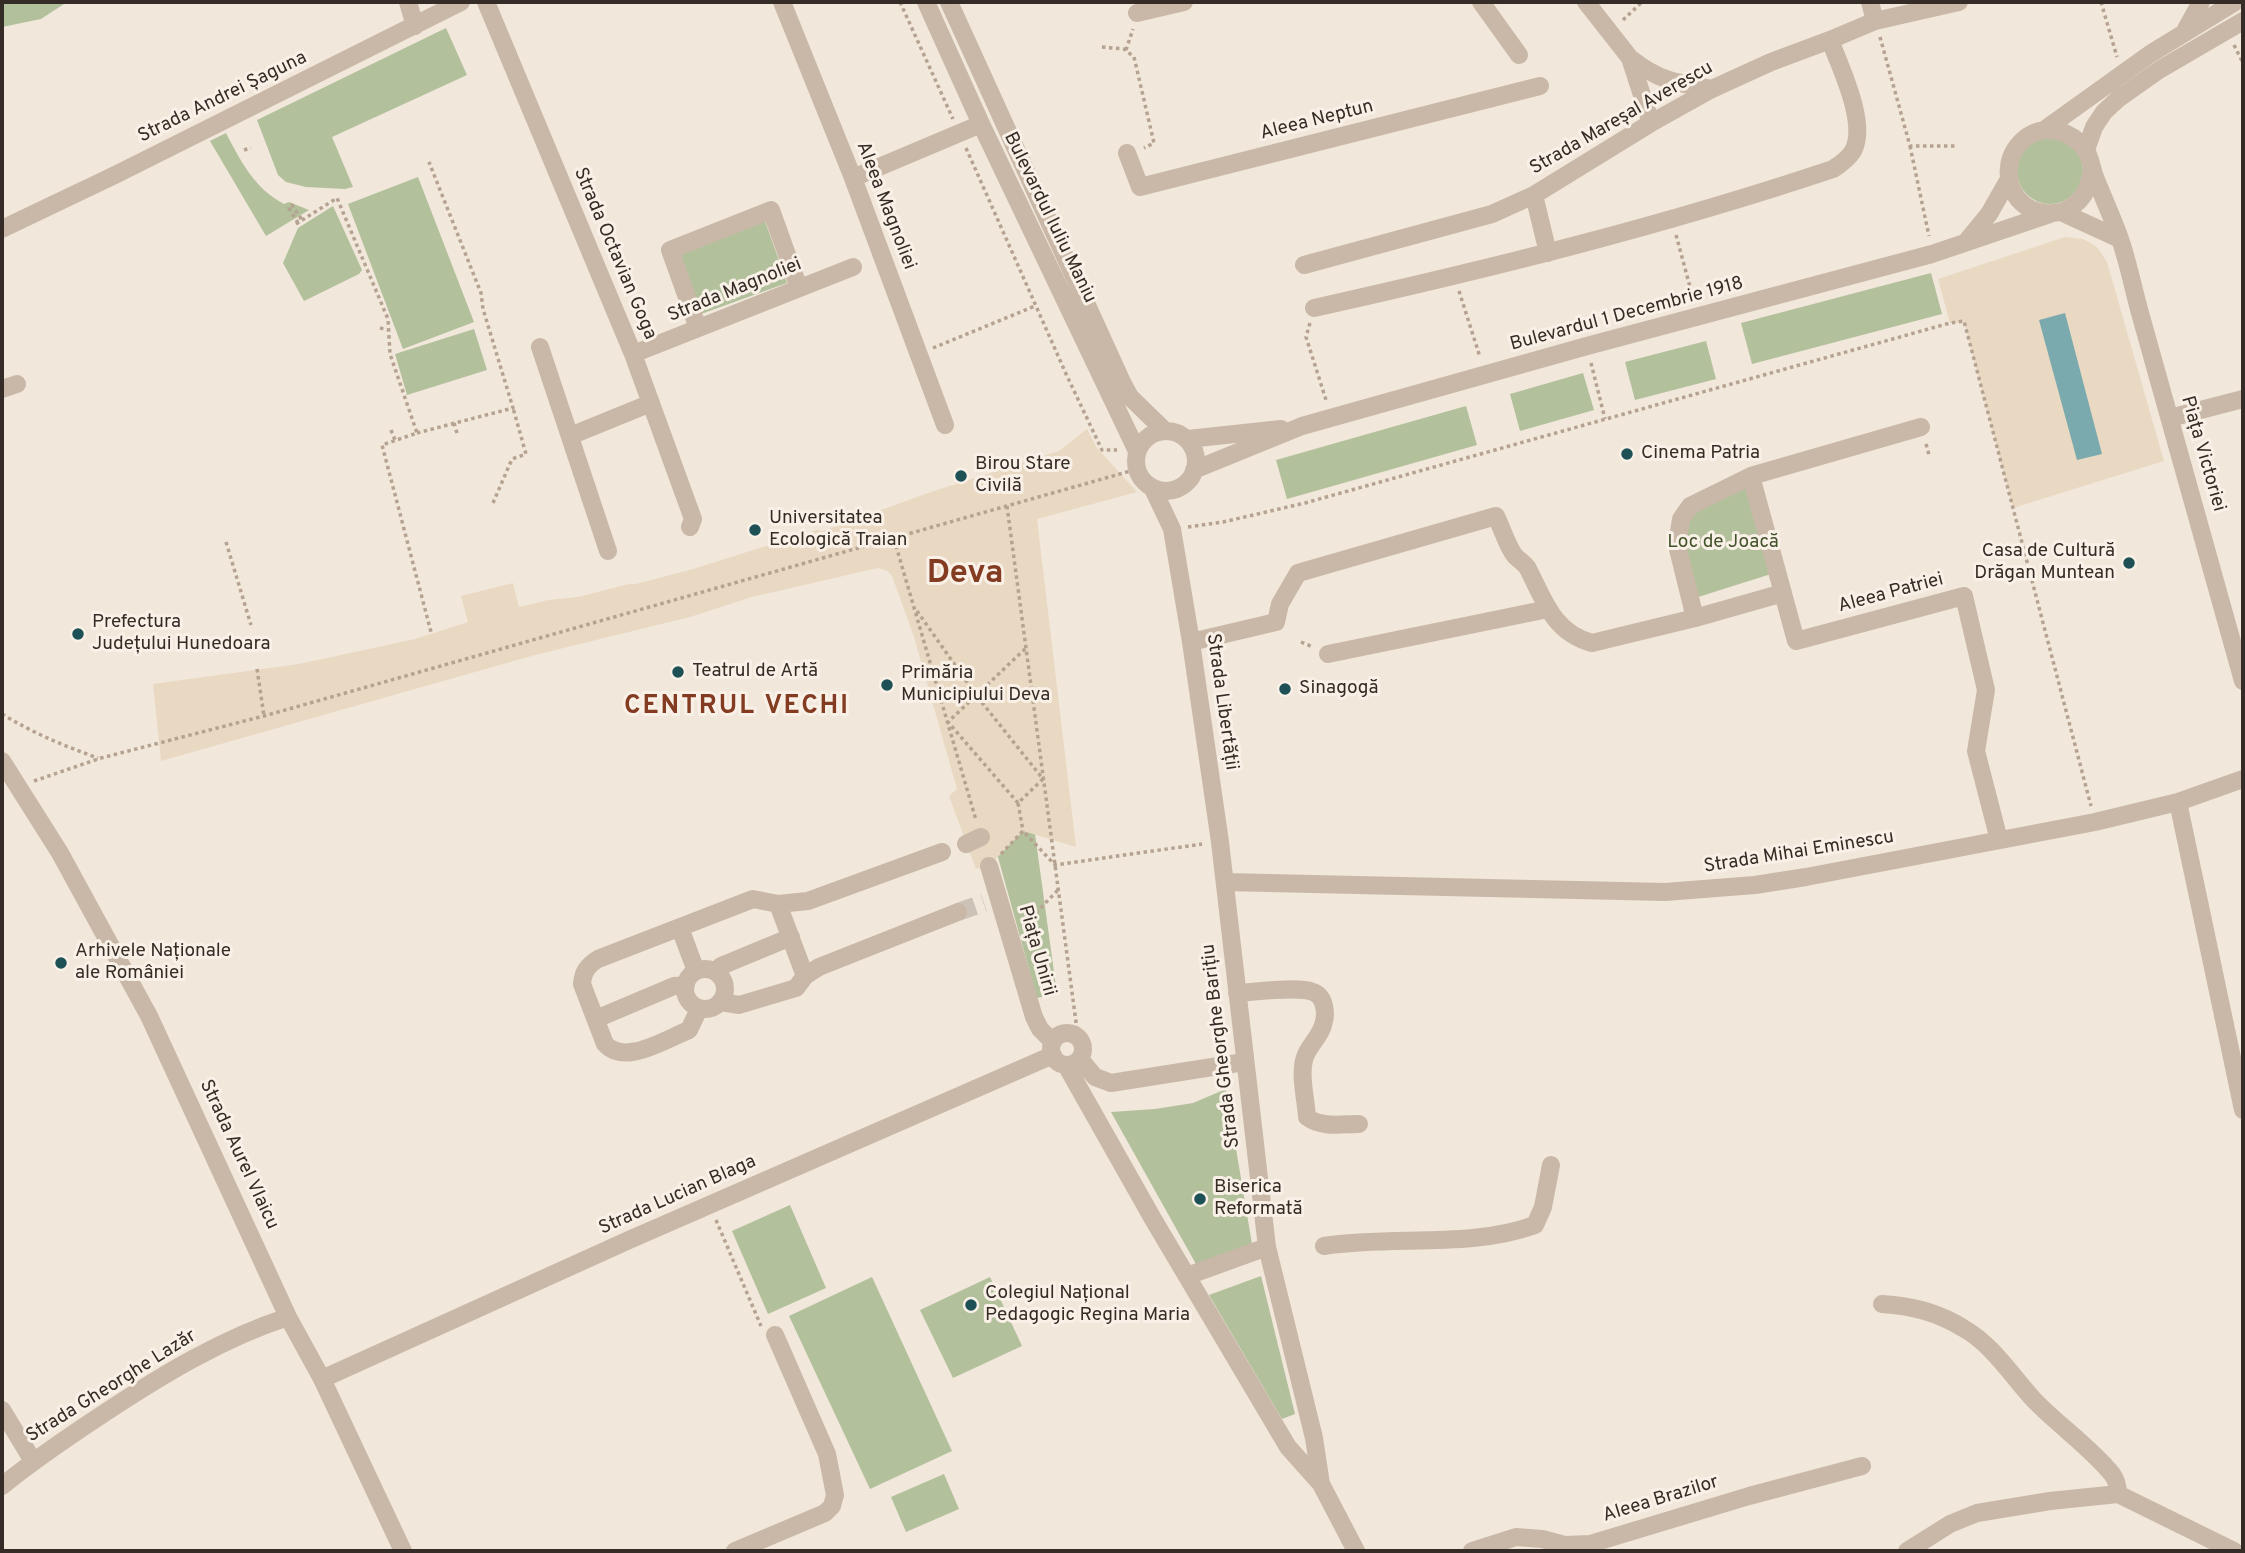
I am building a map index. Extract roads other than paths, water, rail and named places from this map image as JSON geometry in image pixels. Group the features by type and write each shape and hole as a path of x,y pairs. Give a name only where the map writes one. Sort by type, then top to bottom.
{"street":[{"path":"408,2 415,26"},
{"name":"Strada Andrei Șaguna","path":"2,229 461,2"},
{"name":"Strada Octavian Goga","path":"486,2 633,354 693,519 690,527"},
{"name":"Aleea Magnoliei","path":"782,2 853,178 945,425"},
{"name":"Bulevardul Iuliu Maniu","path":"926,2 981,124 1137,451"},
{"name":"Bulevardul Iuliu Maniu","path":"948,2 1122,382 1130,397 1164,430"},
{"path":"1137,13 1184,2"},
{"path":"1481,2 1519,55"},
{"path":"1586,2 1630,58 1648,73 1671,82 1712,89"},
{"path":"1870,2 1875,21"},
{"name":"Strada Mareșal Averescu","path":"1304,265 1492,214 1534,195 1712,89 1770,62 1875,21 1959,2"},
{"path":"2185,31 2201,2"},
{"path":"2120,239 2055,213 2036,211 2023,204 2009,179 2013,153 2021,142 2032,134 2044,130 2117,77 2231,3"},
{"path":"2222,33 2231,3"},
{"path":"2087,150 2094,127 2118,99 2159,70 2243,21"},
{"path":"1314,308 1548,253 1672,220 1833,169 1844,162 1853,151 1857,128 1850,94 1830,40"},
{"path":"1630,58 1651,123"},
{"name":"Aleea Neptun","path":"1128,153 1140,187 1539,86"},
{"path":"853,178 981,124"},
{"path":"2044,130 2061,131 2076,138 2087,150"},
{"name":"Piața Victoriei","path":"2087,150 2120,239 2243,681"},
{"path":"2055,213 2080,201 2087,191 2092,169"},
{"path":"1964,245 1989,214 2009,179"},
{"path":"1534,195 1548,253"},
{"path":"698,328 670,250 771,210 799,288"},
{"name":"Bulevardul 1 Decembrie 1918","path":"1302,426 1964,245 2055,213"},
{"name":"Strada Magnoliei","path":"633,354 853,267"},
{"path":"540,347 608,551"},
{"path":"2169,418 2243,399"},
{"path":"570,436 651,403"},
{"path":"1188,439 1195,454 1194,470 1187,482 1179,488 1164,491 1153,489 1140,478 1136,469 1137,451 1147,436 1164,430 1173,431 1188,439 1302,426"},
{"path":"1194,470 1302,426"},
{"path":"1695,618 1677,545 1681,519 1689,506 1751,475 1921,427"},
{"name":"Aleea Patriei","path":"1751,475 1796,641 1964,596 1986,690 1976,751 1999,840"},
{"name":"Strada Libertății","path":"1172,529 1179,488"},
{"name":"Strada Libertății","path":"1153,489 1172,529 1225,882"},
{"path":"1191,642 1276,622 1280,604 1298,573 1496,516 1515,555 1524,563 1548,609 1564,630 1591,643 1783,593"},
{"path":"1328,654 1548,609"},
{"name":"Strada Aurel Vlaicu","path":"2,761 60,853 149,1016 288,1317 322,1379 403,1551"},
{"name":"Strada Mihai Eminescu","path":"1225,882 1665,892 1755,885 2095,822 2178,802 2243,779"},
{"path":"2178,802 2243,1110"},
{"path":"699,1009 689,1030 627,1054 615,1052 609,1048 596,1019 582,984 583,975 587,968 598,960 753,899 778,904 808,901 943,852"},
{"name":"Piața Unirii","path":"989,866 992,901 1008,928 1034,1017 1063,1055"},
{"name":"Strada Gheorghe Barițiu","path":"1225,882 1267,1247 1314,1438 1321,1484"},
{"path":"778,904 806,976"},
{"path":"721,1002 739,1005 796,988 806,976 819,967 958,912"},
{"path":"596,1019 674,986 691,978 703,969 716,972 722,978 725,994 721,1002 715,1007 699,1009 688,1000 691,978 680,928"},
{"path":"716,972 721,966 791,937"},
{"path":"1237,993 1302,990 1315,992 1322,1000 1325,1014 1324,1023 1308,1049 1303,1064 1307,1117 1321,1124 1359,1125"},
{"name":"Strada Gheorghe Barițiu","path":"1063,1055 1083,1051 1078,1037 1064,1034 1063,1055 1187,1276 1288,1447 1321,1484 1356,1551"},
{"path":"1063,1055 1095,1077 1111,1083 1244,1062"},
{"name":"Strada Lucian Blaga","path":"322,1379 710,1206 1063,1055"},
{"path":"1324,1246 1355,1241 1402,1241 1513,1233 1535,1225 1543,1207 1551,1165"},
{"path":"1187,1276 1267,1247"},
{"path":"1882,1304 1911,1306 1930,1312 1964,1328 1981,1340 2035,1400 2113,1475 2118,1485 2118,1494"},
{"name":"Strada Gheorghe Lazăr","path":"2,1486 33,1461 163,1375 202,1352 288,1317"},
{"path":"735,1551 825,1513 830,1510 835,1500 827,1454 769,1331"},
{"path":"2,1410 33,1461"},
{"name":"Aleea Brazilor","path":"1472,1551 1516,1537 1542,1539 1565,1545 1590,1544 1749,1496 1862,1466"},
{"path":"1907,1551 1950,1524 1977,1513 2050,1501 2118,1494 2234,1551"}],"water":[{"path":"2065,313 2102,454 2077,460 2039,320"}],"tunnel":[{"path":"958,912 984,903"}],"place":[{"name":"Cinema Patria","path":"1627,454"},
{"name":"Birou Stare Civilă","path":"961,476"},
{"name":"Universitatea Ecologică Traian","path":"755,530"},
{"name":"Casa de Cultură Drăgan Muntean","path":"2129,563"},
{"name":"Prefectura Județului Hunedoara","path":"78,634"},
{"name":"Teatrul de Artă","path":"678,672"},
{"name":"Primăria Municipiului Deva","path":"887,685"},
{"name":"Sinagogă","path":"1285,689"},
{"name":"Arhivele Naționale ale României","path":"61,963"},
{"name":"Biserica Reformată","path":"1200,1199"},
{"name":"Colegiul Național Pedagogic Regina Maria","path":"971,1305"}],"district":[{"name":"Deva","path":"965,575"},
{"name":"CENTRUL VECHI","path":"737,708"}],"park label":[{"name":"Loc de Joacă","path":"1723,543"}]}
